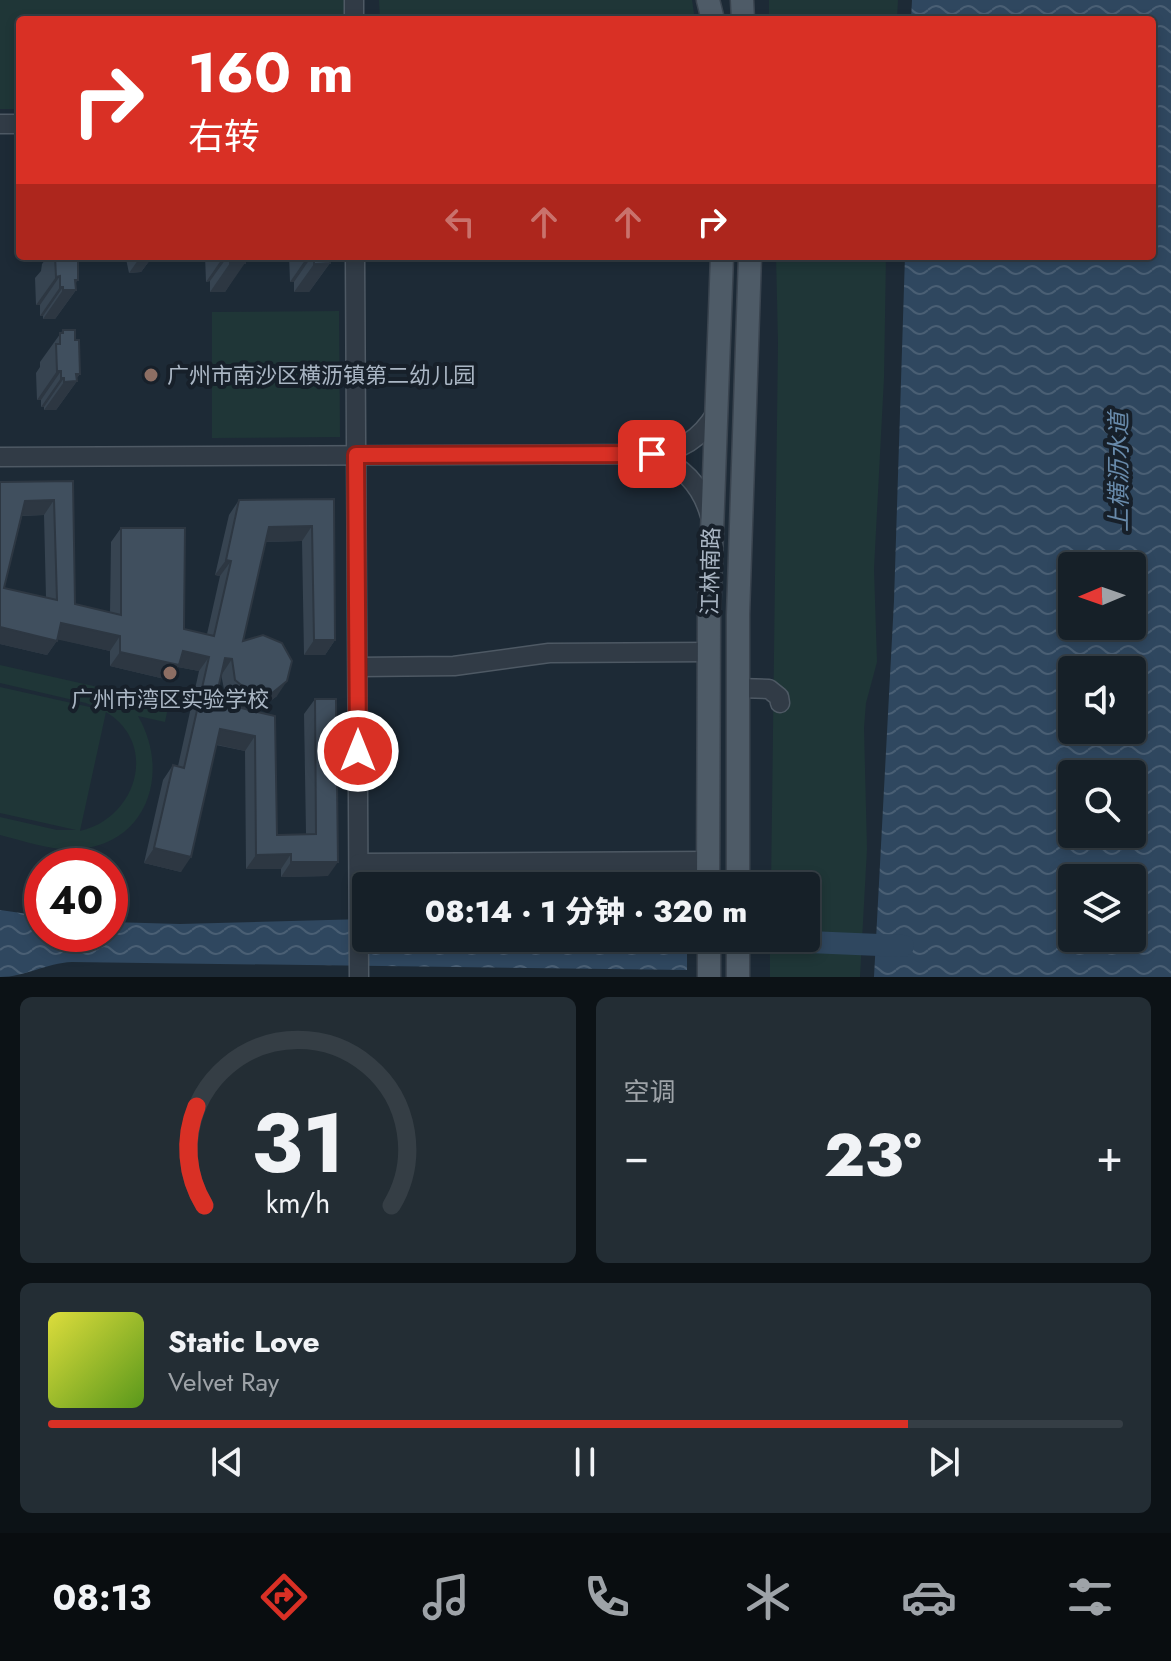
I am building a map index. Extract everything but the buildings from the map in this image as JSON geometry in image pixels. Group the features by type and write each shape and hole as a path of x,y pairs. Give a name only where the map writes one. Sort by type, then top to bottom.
{"main road":[{"name":"江林南路","path":"708,872 709,652 722,260"},
{"name":"江林南路","path":"738,872 740,520 750,260"},
{"path":"709,952 709,977"},
{"path":"738,952 738,977"}],"street":[{"path":"355,260 359,977"},
{"path":"0,457 652,454 683,447 707,427 716,413"},
{"path":"652,454 684,472 706,502 712,520"},
{"path":"358,667 454,666 549,653 709,652"},
{"path":"738,688 769,689 779,697 780,703"},
{"path":"359,863 708,861"}],"green space":[{"path":"0,0 346,0 346,16 16,16 16,109 0,109"},
{"path":"379,0 692,0 694,16 380,16"},
{"path":"769,0 898,0 897,16 769,16"},
{"path":"776,260 886,260 884,378 874,569 877,662 866,703 864,728 867,849 860,977 770,977 770,952 820,952 820,872 771,872 778,343"},
{"path":"339,311 340,437 212,438 212,312"},
{"path":"0,665 169,703 165,722 138,716 148,737 152,780 147,800 137,818 123,833 104,844 85,848 55,848 0,835 0,817 57,830 76,830 0,813 0,687 103,710 86,703 0,683","holes":["106,712 122,726 132,742 136,760 134,779 127,796 116,811 100,823 80,831"]}],"water":[{"name":"上横沥水道","path":"912,0 1171,0 1171,977 874,977 894,601 905,260 1156,260 1156,16 911,16"},
{"path":"0,910 24,913 24,952 128,952 128,923 352,919 352,952 687,952 687,970 72,962 0,977"}],"waterway":[{"path":"820,942 903,946"}],"place":[{"name":"广州市南沙区横沥镇第二幼儿园","path":"151,375"},
{"name":"广州市湾区实验学校","path":"170,673"}],"route":[{"path":"358,751 356,455 652,454"}]}
